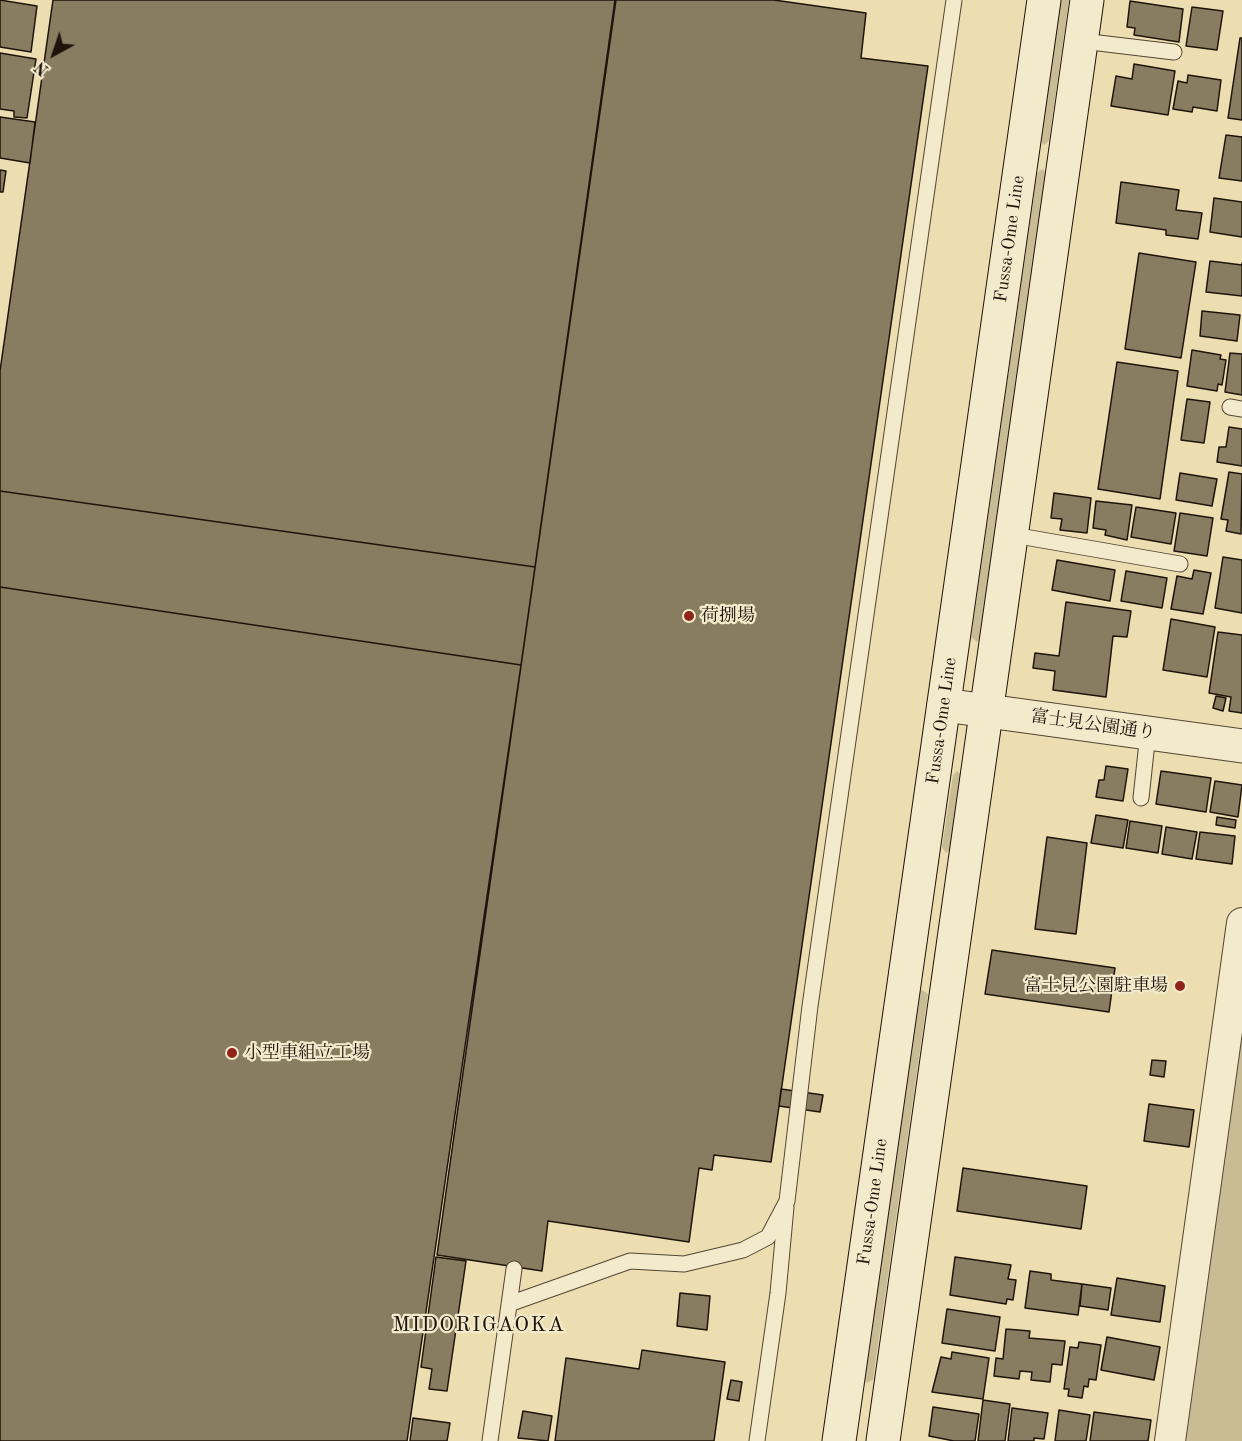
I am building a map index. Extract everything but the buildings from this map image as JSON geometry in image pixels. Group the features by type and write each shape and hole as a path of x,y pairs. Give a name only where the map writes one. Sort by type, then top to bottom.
{"main road":[{"name":"Fussa-Ome Line","path":"839,1441 1044,0"},
{"path":"883,1441 1087,0"},
{"name":"富士見公園通り","path":"944,705 1242,746"}],"street":[{"path":"1170,1441 1242,923"}],"lane":[{"path":"757,1441 778,1293 810,1005 954,0"},
{"path":"1082,41 1174,52"},
{"path":"1013,535 1180,564"},
{"path":"1141,798 1148,733"},
{"path":"509,1304 630,1261 684,1264 743,1250 768,1237 787,1201"},
{"path":"490,1441 514,1269"}],"shaded area":[{"path":"1060,0 1069,0 1049,141 1044,145 1040,141"},
{"path":"1042,169 1047,173 980,639 977,642 971,637 1037,173"},
{"path":"957,771 962,775 951,849 946,853 942,847 953,775"},
{"path":"922,990 928,994 873,1380 867,1383 863,1379 919,993"},
{"path":"1242,1015 1242,1441 1182,1441"}],"place":[{"name":"荷捌場","path":"689,616"},
{"name":"富士見公園駐車場","path":"1180,986"},
{"name":"小型車組立工場","path":"232,1053"}],"district":[{"name":"MIDORIGAOKA","path":"479,1325"}]}
